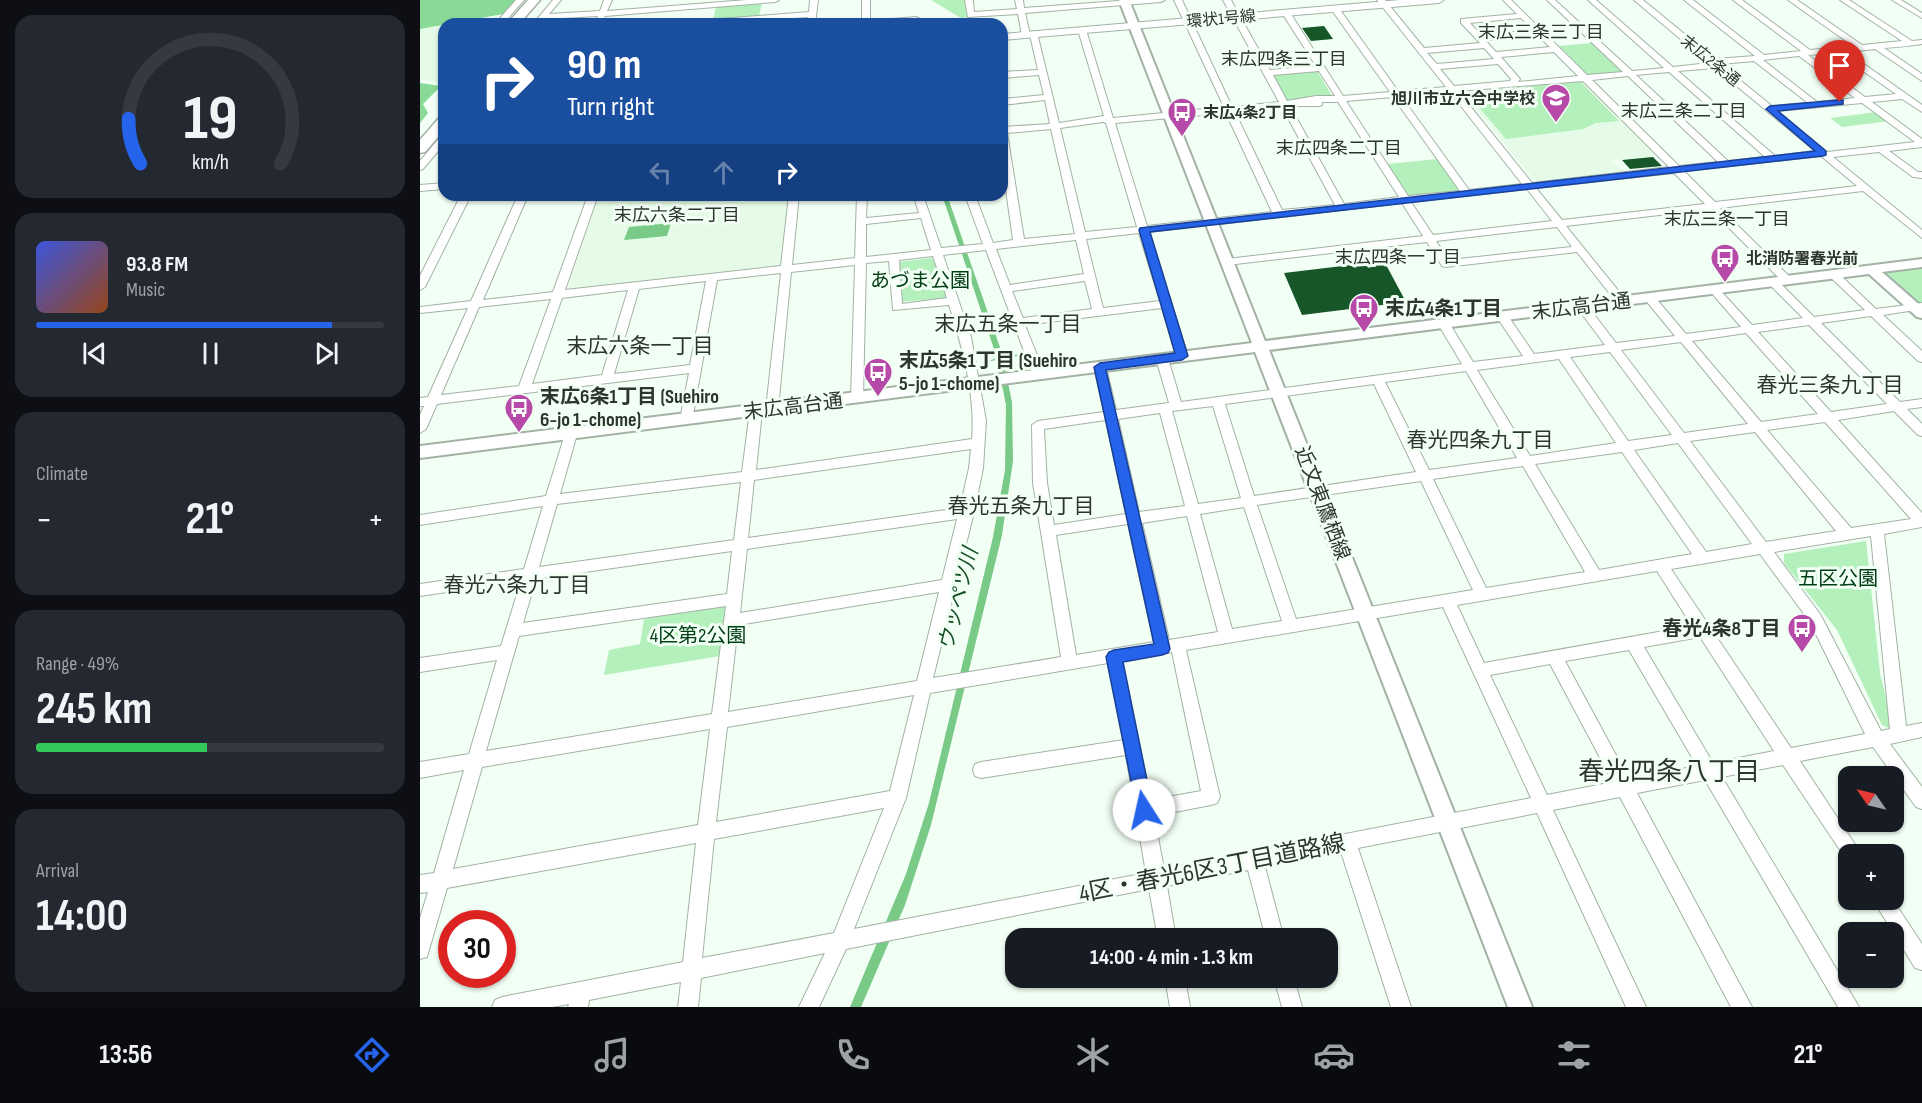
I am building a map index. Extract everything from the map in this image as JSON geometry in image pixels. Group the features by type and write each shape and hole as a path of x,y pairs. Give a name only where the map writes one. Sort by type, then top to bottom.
{"highway":[{"path":"518,18 534,0"},
{"path":"529,18 544,0"},
{"path":"420,132 438,111"},
{"path":"420,149 438,128"}],"main road":[{"name":"環状1号線","path":"1008,37 1286,13 1383,2 1439,0"}],"street":[{"path":"504,18 520,0"},
{"path":"543,17 556,0"},
{"path":"600,18 608,0"},
{"path":"543,17 713,2 776,0"},
{"path":"812,18 814,0"},
{"path":"866,0 866,18"},
{"path":"969,0 971,15 1071,4 1161,0"},
{"path":"1019,0 1043,72 1098,312"},
{"path":"1178,0 1279,215"},
{"path":"1227,0 1342,208"},
{"path":"1507,0 1712,206 1780,281 1813,322 1922,432"},
{"path":"1551,0 1726,164"},
{"path":"1592,0 1773,159"},
{"name":"末広2条通","path":"1638,0 1922,235"},
{"path":"1688,0 1816,105"},
{"path":"1737,0 1922,143"},
{"path":"1792,0 1861,48"},
{"path":"1844,0 1922,51"},
{"path":"1897,0 1908,0"},
{"path":"1897,0 1922,16"},
{"name":"近文東鷹栖線","path":"1125,1 1520,1007"},
{"path":"708,18 713,2"},
{"path":"1383,2 1621,301"},
{"path":"1338,6 1395,93 1467,194"},
{"path":"1286,13 1446,264 1580,249"},
{"path":"765,18 812,14"},
{"path":"1512,82 1516,79 1464,21 1523,16"},
{"path":"1082,30 1182,356"},
{"path":"1479,38 1539,33"},
{"path":"1008,130 1084,123 1105,124 1110,121 1284,104 1329,103 1340,99 1512,82 1515,85 1630,74 1759,57 1922,42"},
{"path":"1422,51 1486,45"},
{"path":"1876,46 1922,78"},
{"path":"1434,67 1556,49"},
{"path":"1839,50 1922,109"},
{"path":"1268,73 1320,68"},
{"path":"1008,75 1043,72"},
{"path":"1770,109 1904,96"},
{"path":"1008,101 1048,97"},
{"path":"420,310 1922,143"},
{"path":"420,167 438,145"},
{"path":"1881,149 1916,175 1922,175"},
{"path":"1008,171 1019,243"},
{"path":"420,188 438,186"},
{"path":"1227,262 1865,188"},
{"path":"420,287 463,201"},
{"path":"420,429 520,201"},
{"path":"524,389 595,201"},
{"path":"688,1007 706,832 749,476 764,410 787,270 793,201"},
{"path":"857,398 862,201"},
{"path":"809,1007 848,940 897,798 930,686 948,585 967,512 978,443 981,382 953,301 942,252 920,201"},
{"path":"972,201 985,248 1006,288 1019,322 1033,376"},
{"path":"861,222 925,215"},
{"path":"1909,224 1922,222"},
{"path":"894,258 897,308 953,301"},
{"name":"末広高台通","path":"420,452 1922,263"},
{"path":"1871,269 1919,309"},
{"path":"1833,274 1922,358"},
{"path":"1006,288 1089,277"},
{"path":"686,420 712,278"},
{"path":"607,379 634,287"},
{"path":"1713,289 1922,522"},
{"path":"1649,297 1848,535"},
{"path":"1019,322 1165,304"},
{"path":"1582,306 1815,618 1877,740 1922,801"},
{"path":"1070,663 1040,483 1038,425 1684,338 1919,309"},
{"path":"1502,316 1531,359"},
{"path":"1444,324 1595,576"},
{"path":"1562,355 1703,559"},
{"path":"1162,359 1191,510 1227,637"},
{"path":"1100,367 1133,518 1211,798 1144,810"},
{"path":"420,402 695,368"},
{"path":"1378,380 1483,596"},
{"path":"1218,401 1291,627"},
{"path":"1048,531 1922,403"},
{"path":"420,950 571,434"},
{"path":"420,520 551,500 749,476 978,443"},
{"path":"420,590 967,512"},
{"path":"420,770 720,719 1170,648 1922,522"},
{"path":"1876,530 1899,735"},
{"path":"1661,566 1845,844"},
{"path":"732,620 948,585"},
{"path":"512,631 733,599"},
{"path":"1448,601 1636,1007"},
{"path":"1480,670 1704,630"},
{"path":"1633,643 1849,1007"},
{"path":"420,665 506,652"},
{"path":"1554,656 1742,1007"},
{"path":"1114,657 1133,746 1165,928"},
{"name":"4区・春光6区3丁目道路線","path":"514,1006 580,999 692,970 1922,730"},
{"path":"981,770 1133,746"},
{"path":"420,884 897,798"},
{"path":"1347,842 1401,1007"},
{"path":"1255,861 1272,928"},
{"path":"1889,910 1922,961"},
{"path":"1177,988 1180,1007"},
{"path":"1287,988 1292,1007"}],"shaded area":[{"path":"420,0 515,0 503,14 481,18 438,18 438,26 420,29"},
{"path":"438,26 438,83 420,79 420,29"},
{"name":"旭川市立六合中学校","path":"1581,81 1656,156 1610,161 1625,171 1538,181 1533,179 1463,92"},
{"path":"420,83 438,86 438,89 423,104 428,113 420,123"},
{"path":"597,201 789,201 783,265 571,290 568,287"},
{"path":"944,201 949,201 1003,356 1020,354 1021,356 1003,359 1012,402 1013,461 1002,535 931,825 905,905 861,1007 850,1007 906,874 929,803 993,537 1005,470 1006,405 997,360 985,362 997,358"},
{"path":"671,223 667,236 624,240 629,227"}],"green space":[{"path":"931,0 964,0 967,17 961,18"},
{"path":"762,3 759,16 713,18 716,7"},
{"path":"1592,43 1625,73 1589,76 1559,46"},
{"path":"1316,69 1332,96 1287,100 1272,73"},
{"path":"1580,81 1619,121 1596,123 1583,129 1506,139 1471,98 1477,92"},
{"path":"1877,112 1890,121 1842,127 1830,118"},
{"path":"1438,159 1460,191 1408,196 1387,164"},
{"name":"あづま公園","path":"931,258 936,260 947,298 899,302 899,262"},
{"path":"1922,263 1922,314 1871,269"},
{"name":"五区公園","path":"1866,541 1880,673 1893,728 1882,725 1837,630 1784,563 1784,554"},
{"name":"4区第2公園","path":"721,605 726,609 720,656 604,675 609,650 640,644 644,619"}],"building":[{"path":"1324,26 1333,39 1311,41 1302,28"},
{"path":"1653,157 1662,166 1630,169 1622,160"},
{"path":"1384,261 1406,302 1302,315 1284,273"}],"place":[{"name":"旭川市立六合中学校","path":"1556,124"},
{"name":"末広4条2丁目","path":"1182,138"},
{"name":"北消防署春光前","path":"1725,284"},
{"name":"末広4条1丁目","path":"1364,334"},
{"name":"末広5条1丁目 (Suehiro 5-jo 1-chome)","path":"878,398"},
{"name":"末広6条1丁目 (Suehiro 6-jo 1-chome)","path":"519,434"},
{"name":"春光4条8丁目","path":"1802,654"}],"district":[{"name":"末広三条三丁目","path":"1541,32"},
{"name":"末広四条三丁目","path":"1284,59"},
{"name":"末広三条二丁目","path":"1684,111"},
{"name":"末広四条二丁目","path":"1339,148"},
{"name":"末広六条二丁目","path":"677,215"},
{"name":"末広三条一丁目","path":"1727,219"},
{"name":"末広四条一丁目","path":"1398,257"},
{"name":"末広五条一丁目","path":"1008,324"},
{"name":"末広六条一丁目","path":"640,346"},
{"name":"春光三条九丁目","path":"1830,385"},
{"name":"春光四条九丁目","path":"1480,440"},
{"name":"春光五条九丁目","path":"1021,506"},
{"name":"春光六条九丁目","path":"517,585"},
{"name":"春光四条八丁目","path":"1669,771"}],"route":[{"path":"1144,810 1114,657 1162,649 1100,367 1182,356 1144,230 1823,153 1770,109 1840,102"}],"water label":[{"name":"ウッペツ川","path":"958,599"}]}
